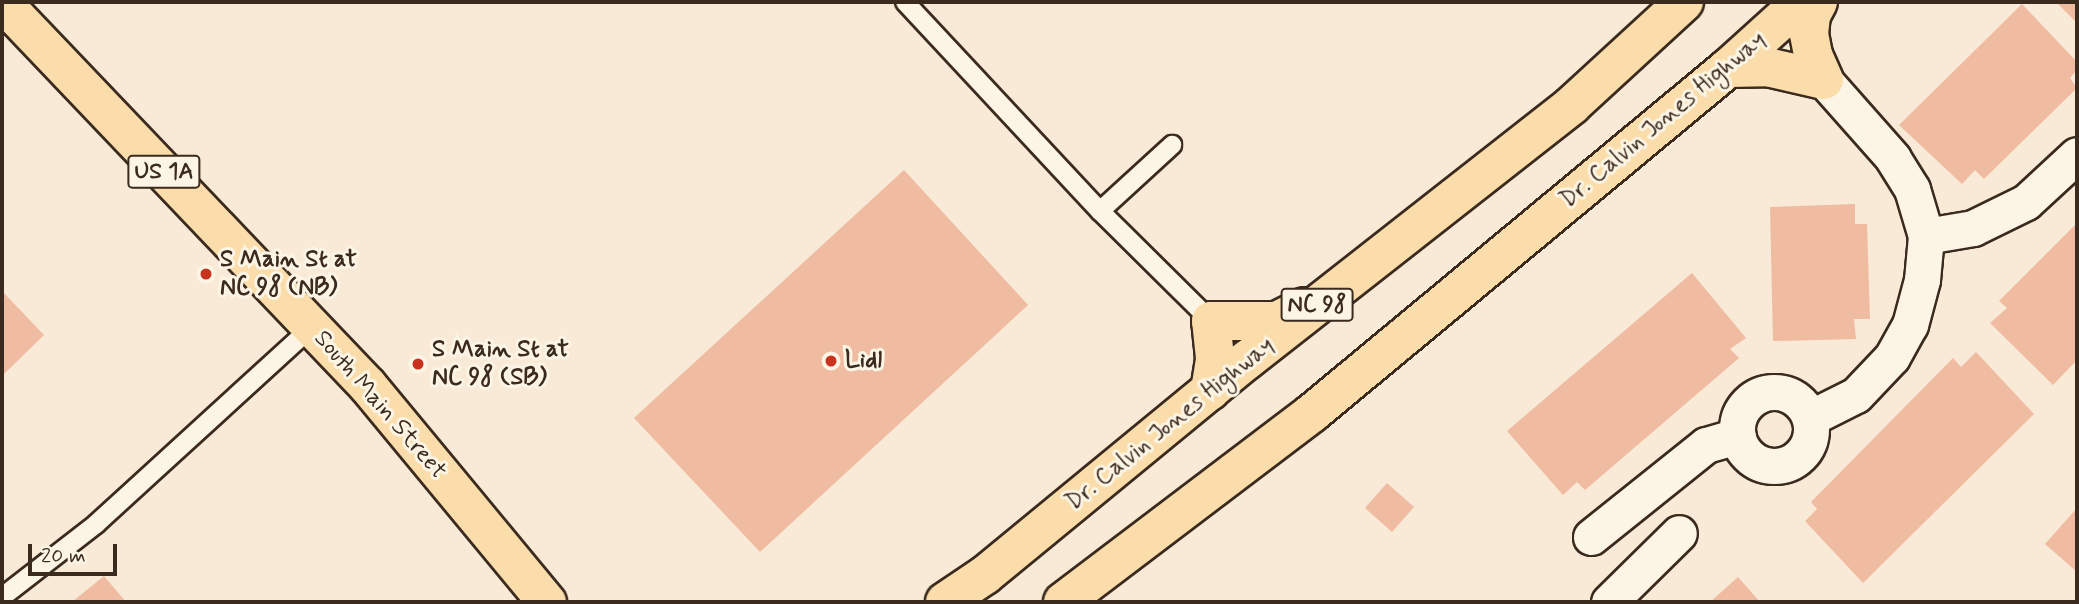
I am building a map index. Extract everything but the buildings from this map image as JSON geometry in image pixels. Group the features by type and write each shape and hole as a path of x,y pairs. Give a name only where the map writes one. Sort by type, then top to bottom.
{"main road":[{"name":"South Main Street","path":"2,2 368,386 547,602"},
{"name":"Dr. Calvin Jones Highway","path":"945,602 985,575 1210,391 1572,105 1684,2"},
{"name":"Dr. Calvin Jones Highway","path":"1063,602 1311,413 1728,68 1801,2"},
{"path":"1818,2 1811,15 1809,34 1812,55 1824,80"},
{"path":"1728,68 1767,67 1824,80"},
{"path":"1210,391 1215,358 1210,321 1277,321 1332,294"}],"street":[{"path":"1810,418 1856,396 1892,357 1910,325 1922,280 1926,236 1916,199 1892,158 1824,80"},
{"path":"1926,236 1973,228 2026,202 2077,155"},
{"path":"1768,392 1791,395 1800,402 1810,418 1811,435 1807,447 1788,463 1775,466 1752,458 1743,449 1738,436 1740,413 1756,396 1768,392"},
{"path":"1591,537 1706,445 1738,436"},
{"path":"1609,602 1679,533"}],"lane":[{"path":"905,2 1100,211 1210,321"},
{"path":"1100,211 1172,145"},
{"path":"2,597 96,524 312,327"}],"place":[{"name":"S Main St at NC 98 (NB)","path":"206,274"},
{"name":"Lidl","path":"831,361"},
{"name":"S Main St at NC 98 (SB)","path":"418,364"}]}
